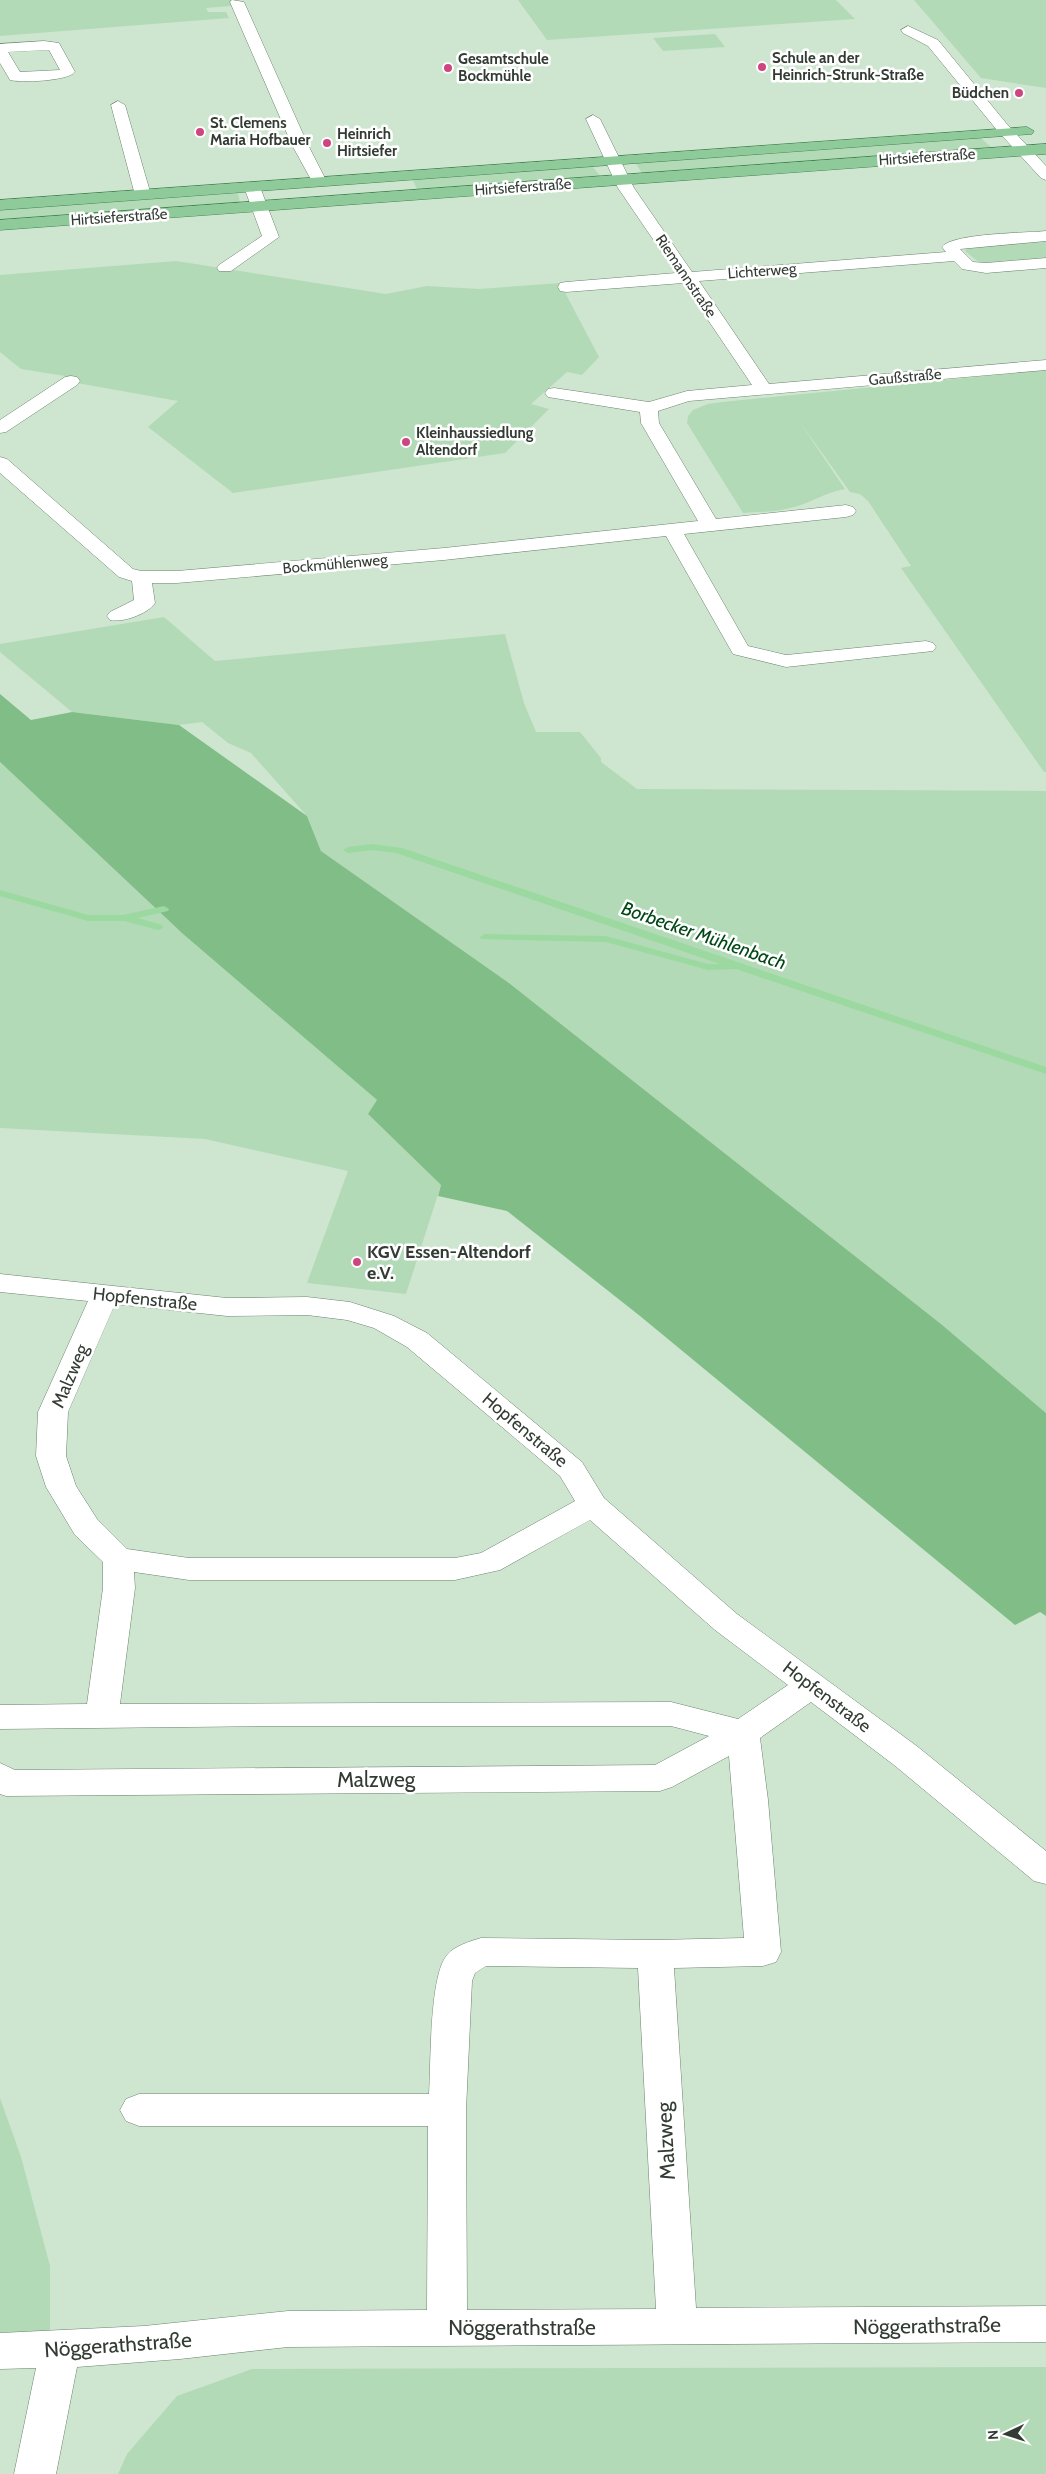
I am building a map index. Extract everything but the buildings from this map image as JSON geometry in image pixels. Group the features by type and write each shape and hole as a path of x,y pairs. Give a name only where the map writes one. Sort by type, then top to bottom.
{"main road":[{"name":"Hirtsieferstraße","path":"0,205 614,159 1045,130"},
{"name":"Hirtsieferstraße","path":"0,225 1046,149"}],"street":[{"path":"237,2 300,145 319,182"},
{"path":"908,30 933,42 1022,150 1046,175"},
{"path":"118,106 143,195"},
{"name":"Riemannstraße","path":"593,119 614,159 626,188 764,388"},
{"path":"225,268 271,237 252,187"},
{"path":"1046,236 960,243 950,247 968,266 986,268 1046,263"},
{"name":"Lichterweg","path":"566,287 958,256"},
{"name":"Gaußstraße","path":"650,408 687,396 1046,365"},
{"path":"0,428 72,381"},
{"path":"554,393 650,408 648,415 650,423 710,525"},
{"name":"Bockmühlenweg","path":"0,463 126,573 141,577 177,577 444,554 846,511"},
{"path":"672,529 740,650 786,661 926,647"},
{"path":"117,616 146,603 141,577"},
{"name":"Hopfenstraße","path":"0,1283 227,1307 307,1306 350,1311 384,1322 416,1340 571,1468 593,1505 726,1622 906,1756 1046,1871"},
{"name":"Malzweg","path":"105,1295 53,1412 51,1456 62,1487 86,1527 118,1559"},
{"path":"102,1714 120,1588 118,1559 189,1569 455,1569 489,1562 593,1505"},
{"name":"Malzweg","path":"0,1776 6,1783 660,1778 742,1733 812,1685"},
{"path":"0,1717 102,1714 670,1714 742,1733 751,1800 763,1952 655,1954 481,1952 460,1964 454,1981 447,2110 447,2328"},
{"name":"Malzweg","path":"655,1954 677,2328"},
{"path":"140,2110 447,2110"},
{"name":"Nöggerathstraße","path":"0,2351 60,2351 216,2339 288,2329 677,2328 1046,2324"},
{"path":"35,2474 60,2351"}],"green space":[{"path":"0,0 232,1 231,6 206,8 208,12 226,12 229,18 0,36"},
{"path":"518,0 836,0 855,19 547,40"},
{"path":"914,0 1046,0 1046,88 981,78"},
{"path":"715,34 725,47 663,51 653,38"},
{"path":"980,137 992,148 643,175 635,162"},
{"path":"592,166 601,177 418,191 412,179"},
{"path":"238,192 240,204 0,221 0,209"},
{"path":"1046,239 1046,259 980,263 965,251 967,247"},
{"path":"176,261 386,294 427,286 479,289 560,283 599,357 582,375 567,372 531,404 549,409 505,453 233,493 148,427 178,401 77,383 65,376 21,369 0,352 0,275"},
{"path":"1046,370 1046,772 1044,772 901,568 911,566 868,501 860,494 850,492 799,421 845,489 790,508 743,513 687,423 688,416 693,410 708,404"},
{"path":"164,617 215,661 505,634 524,703 536,732 580,732 601,758 601,762 637,789 1046,791 1046,1413 941,1324 509,983 321,851 307,816 251,753 228,743 202,722 179,725 72,712 0,652 0,644"},
{"path":"0,694 31,720 72,712 179,725 307,816 321,851 509,983 941,1324 1046,1413 1046,1616 1040,1612 1015,1625 640,1316 507,1211 438,1196 441,1185 368,1114 377,1100 183,934 0,762"},
{"path":"0,762 183,934 378,1101 368,1114 441,1185 406,1294 307,1283 348,1171 205,1139 0,1128"},
{"path":"0,2098 21,2157 50,2266 50,2332 0,2332"},
{"path":"1046,2367 1046,2474 118,2474 127,2454 177,2396 252,2369"}],"waterway":[{"name":"Borbecker Mühlenbach","path":"348,850 372,847 398,850 1046,1071"},
{"name":"Borbecker Mühlenbach","path":"0,893 88,918 123,918 164,909"},
{"path":"126,918 158,927"},
{"path":"485,937 606,939 708,967 732,967"}],"place":[{"name":"Schule an der Heinrich-Strunk-Straße","path":"762,67"},
{"name":"Gesamtschule Bockmühle","path":"448,68"},
{"name":"Büdchen","path":"1019,93"},
{"name":"St. Clemens Maria Hofbauer","path":"200,132"},
{"name":"Heinrich Hirtsiefer","path":"327,143"},
{"name":"Kleinhaussiedlung Altendorf","path":"406,442"},
{"name":"KGV Essen-Altendorf e.V.","path":"357,1262"}]}
